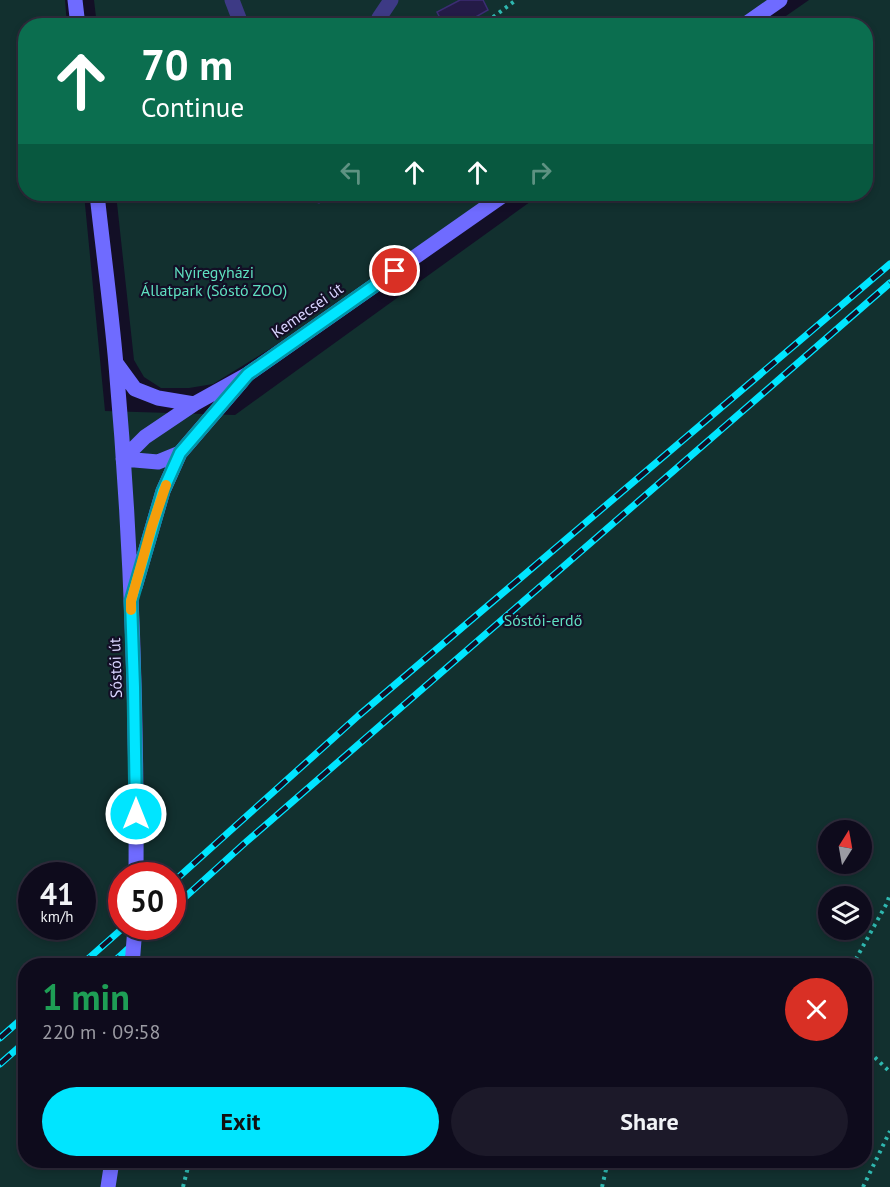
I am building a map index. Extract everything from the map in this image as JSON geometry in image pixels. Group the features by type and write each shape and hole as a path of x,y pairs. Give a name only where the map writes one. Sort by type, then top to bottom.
{"main road":[{"path":"75,0 77,18"},
{"path":"754,18 780,0"},
{"name":"Sóstói út","path":"98,201 116,363 123,459 131,601 136,862"},
{"name":"Kemecsei út","path":"248,374 494,201"},
{"path":"116,363 135,389 158,398 194,404"},
{"path":"123,459 145,437 194,404 248,374"},
{"path":"131,601 163,491 180,453 248,374"},
{"path":"123,459 158,462 180,453"},
{"path":"133,958 134,940"},
{"path":"108,1187 111,1168"}],"street":[{"path":"232,0 239,18"},
{"path":"379,18 391,0"}],"path":[{"path":"492,18 516,0"},
{"path":"856,958 890,894"},
{"path":"872,1054 890,1071"},
{"path":"863,1187 890,1131"},
{"path":"183,1187 188,1168"},
{"path":"602,1187 606,1168"}],"green space":[{"name":"Sóstói-erdő","path":"0,0 65,0 66,18 18,18 18,201 85,201 105,411 235,415 531,201 873,201 873,18 783,18 809,0 890,0 890,1187 0,1187"},
{"path":"94,0 777,0 751,18 96,18"},
{"name":"Nyíregyházi Állatpark (Sóstó ZOO)","path":"117,201 484,201 286,339 213,384 189,388 161,388 144,377 134,360"}],"building":[{"path":"460,0 483,0 488,10 474,18 440,18 437,12"}],"railway":[{"path":"186,870 358,716 890,264"},
{"path":"186,896 890,283"},
{"path":"89,958 109,940"},
{"path":"118,958 138,940"},
{"path":"0,1038 18,1022"},
{"path":"0,1064 18,1048"}],"slow traffic":[{"path":"131,610 131,601 166,485"}],"route":[{"path":"136,814 131,601 163,491 180,453 248,374 395,271"}]}
